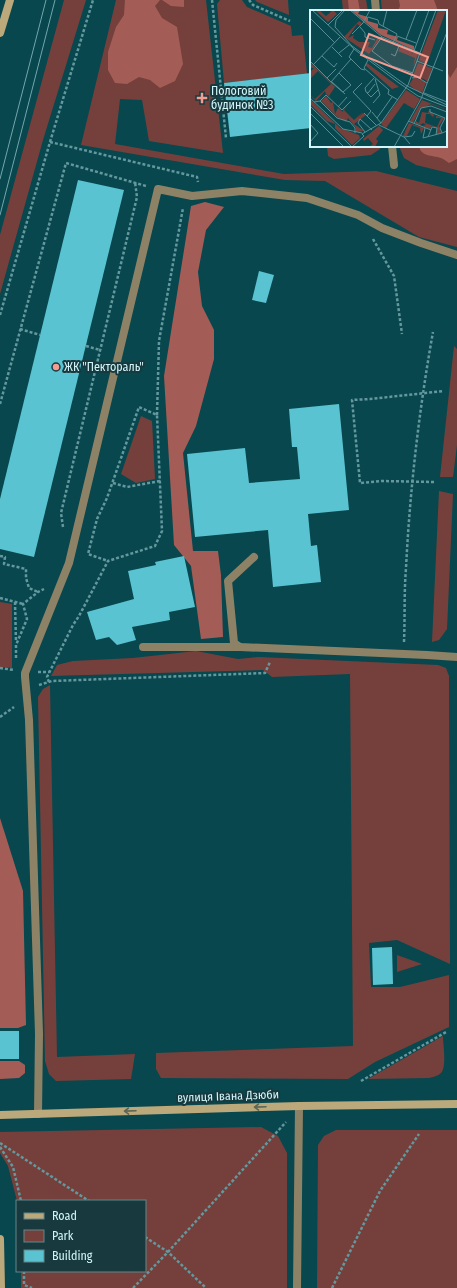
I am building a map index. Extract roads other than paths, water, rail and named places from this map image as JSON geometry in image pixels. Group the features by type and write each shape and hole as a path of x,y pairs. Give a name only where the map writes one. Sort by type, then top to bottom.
{"main road":[{"path":"0,33 10,0"},
{"name":"вулиця Івана Дзюби","path":"0,1115 299,1106 457,1104"},
{"path":"0,1239 0,1288"}],"street":[{"path":"375,0 376,10"},
{"path":"392,147 394,165"},
{"path":"38,1114 39,1034 29,720 25,673 69,563 158,189 192,196 242,191 307,198 358,215 382,228 421,243 457,254"},
{"path":"240,647 234,643 228,582 254,557"},
{"path":"143,647 276,648 457,657"},
{"path":"296,1288 299,1106"}],"tram line":[{"path":"0,179 46,0"},
{"path":"0,215 55,0"}],"place":[{"name":"Пологовий будинок №3","path":"202,98"},
{"name":"ЖК \"Пектораль\"","path":"56,367"}]}
